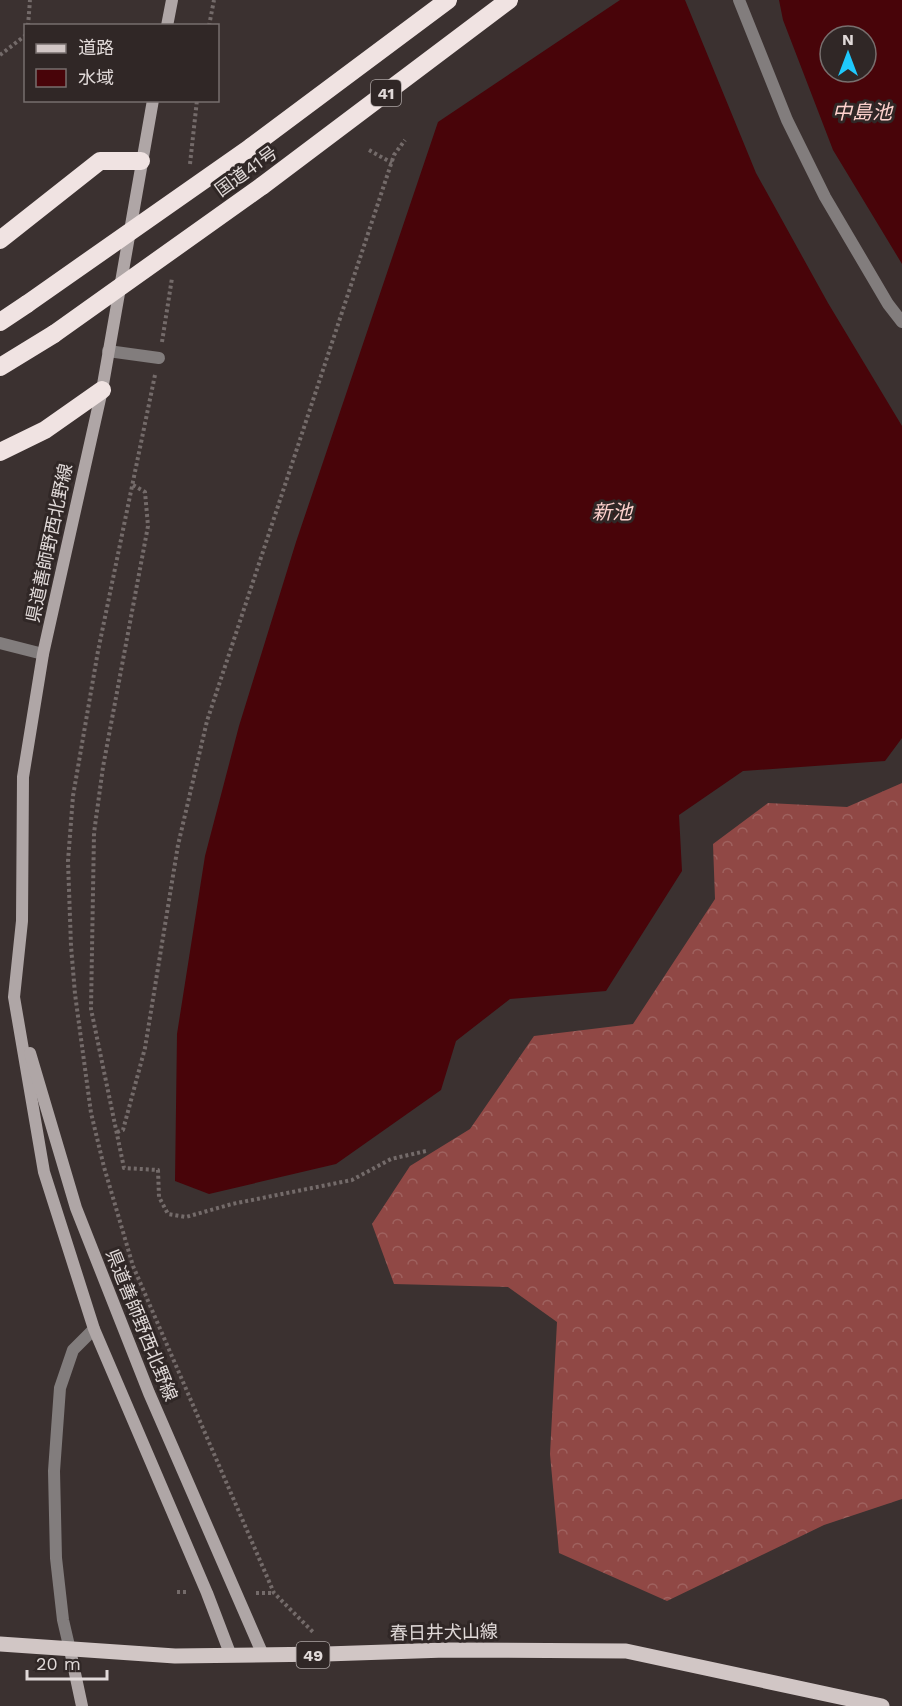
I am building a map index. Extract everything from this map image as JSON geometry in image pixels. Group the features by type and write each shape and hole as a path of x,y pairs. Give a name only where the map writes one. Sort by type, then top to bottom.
{"highway":[{"name":"国道41号","path":"0,322 251,147 448,0"},
{"name":"国道41号","path":"0,367 54,334 262,186 510,0"},
{"path":"0,240 100,160 141,161"},
{"path":"0,452 45,430 102,390"}],"main road":[{"path":"167,24 172,0"},
{"name":"県道善師野西北野線","path":"153,102 102,390 43,654 24,777 22,921 14,997 44,1172 94,1329 207,1593 231,1656"},
{"name":"県道善師野西北野線","path":"14,997 76,1208 149,1393 263,1655"},
{"name":"春日井犬山線","path":"0,1644 175,1656 446,1650 626,1651 882,1706"},
{"path":"70,1650 82,1706"}],"street":[{"path":"739,0 787,120 820,187 888,304 902,322"},
{"path":"108,351 159,358"},
{"path":"0,643 43,654"},
{"path":"70,1650 63,1620 56,1558 54,1471 58,1411 60,1388 73,1350 94,1329"}],"path":[{"path":"28,24 30,0"},
{"path":"209,24 214,0"},
{"path":"0,55 24,37"},
{"path":"190,166 197,102"},
{"path":"117,1132 123,1130 145,1048 178,845 207,721 394,155 405,140"},
{"path":"369,150 392,163"},
{"path":"173,269 159,358 89,696 73,796 68,861 75,994 92,1113 104,1167 133,1266 274,1593 318,1638 326,1654"},
{"path":"133,485 145,492 148,526 103,767 94,844 92,1009 124,1168 158,1170 159,1197 168,1214 186,1217 232,1204 352,1180 391,1159 426,1151"}],"green space":[{"path":"902,783 902,1499 824,1525 667,1601 559,1553 550,1454 557,1322 508,1287 394,1284 372,1224 410,1166 470,1129 534,1036 633,1024 715,899 713,844 768,803 847,807"}],"water":[{"name":"新池","path":"620,0 685,0 756,173 828,303 902,426 902,738 885,761 743,771 679,815 682,871 606,991 510,999 456,1041 441,1090 336,1164 209,1194 175,1181 177,1034 205,856 239,726 296,542 438,122"},
{"name":"中島池","path":"779,0 902,0 902,264 833,150 783,20"}]}
